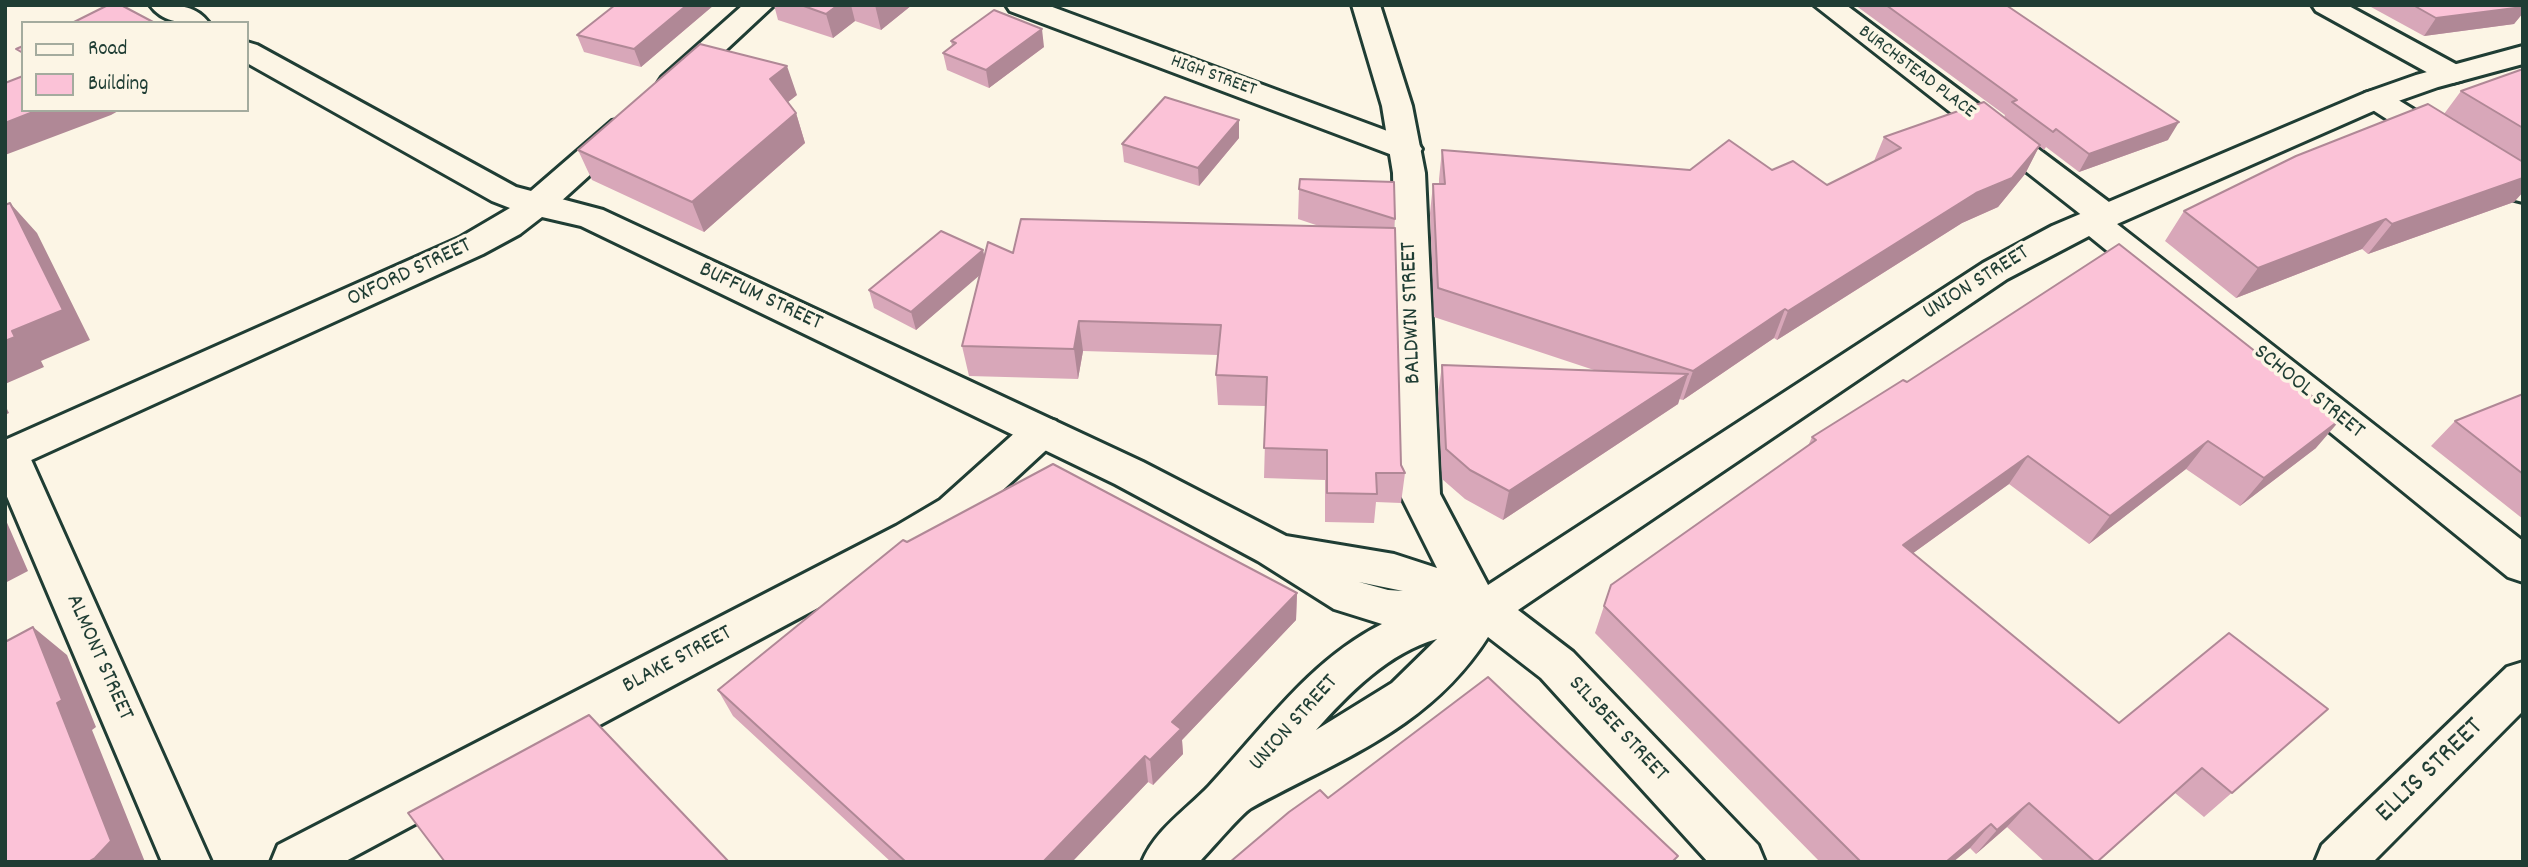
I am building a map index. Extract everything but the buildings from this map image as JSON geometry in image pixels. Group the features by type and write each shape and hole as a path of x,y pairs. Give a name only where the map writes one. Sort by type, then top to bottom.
{"main road":[{"path":"164,5 192,21"},
{"name":"OXFORD STREET","path":"7,456 471,246 508,226 536,205 760,5"},
{"name":"HIGH STREET","path":"1020,5 1406,149"},
{"name":"BALDWIN STREET","path":"1366,5 1397,106 1409,173 1420,495 1481,612"},
{"name":"BURCHSTEAD PLACE","path":"1828,5 2099,219"},
{"path":"2326,5 2452,74"},
{"name":"BUFFUM STREET","path":"248,52 498,191 536,205 591,218 1042,431 1273,549 1333,588 1367,603 1425,611 1481,612"},
{"name":"UNION STREET","path":"1166,862 1231,796 1306,707 1345,670 1382,645 1416,627 1481,612 1967,288 2042,245 2376,99 2452,74 2523,55"},
{"path":"2376,99 2523,192"},
{"name":"SCHOOL STREET","path":"2099,219 2523,565"},
{"name":"BLAKE STREET","path":"295,862 911,538 954,511 1042,431"},
{"name":"ALMONT STREET","path":"7,456 187,862"},
{"name":"UNION STREET","path":"1231,796 1351,734 1415,693 1451,657 1481,612"},
{"name":"SILSBEE STREET","path":"1481,612 1532,643 1557,665 1741,862"},
{"name":"ELLIS STREET","path":"2339,862 2523,681"}]}
